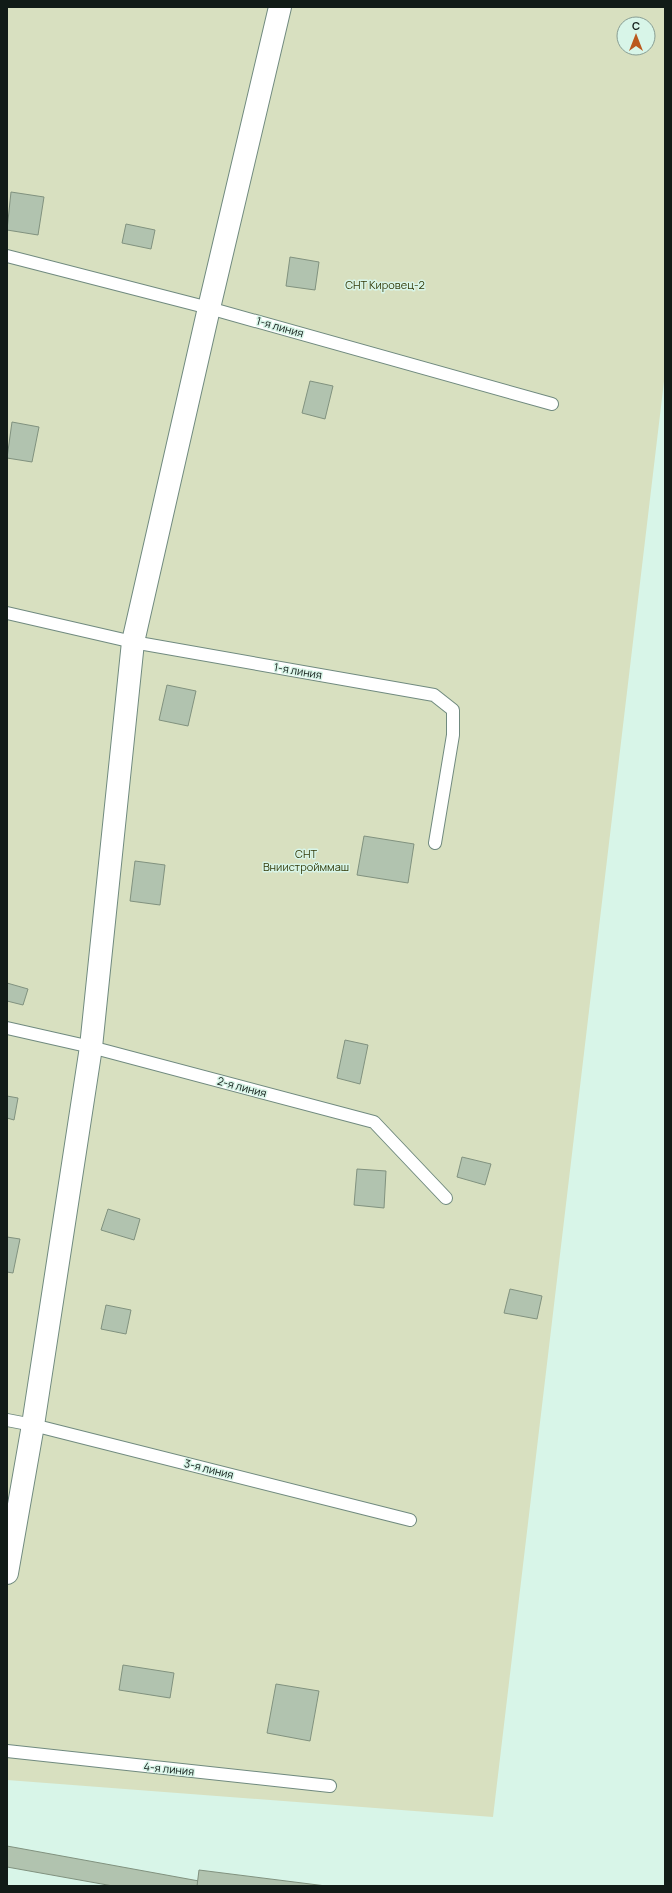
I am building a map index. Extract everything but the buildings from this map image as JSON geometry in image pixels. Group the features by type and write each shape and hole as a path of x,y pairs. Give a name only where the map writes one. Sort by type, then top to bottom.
{"street":[{"path":"7,1573 33,1425 91,1048 133,642 209,308 280,7"}],"lane":[{"name":"1-я линия","path":"7,256 209,308 552,404"},
{"name":"1-я линия","path":"7,612 133,642 434,694 453,710 453,735 435,843"},
{"name":"2-я линия","path":"7,1028 91,1048 374,1122 446,1198"},
{"name":"3-я линия","path":"7,1420 33,1425 410,1520"},
{"name":"4-я линия","path":"7,1751 330,1786"}],"green space":[{"name":"СНТ Вниистройммаш","path":"7,7 665,7 665,373 493,1817 7,1780"}],"park label":[{"name":"СНТ Кировец-2","path":"385,285"}]}
